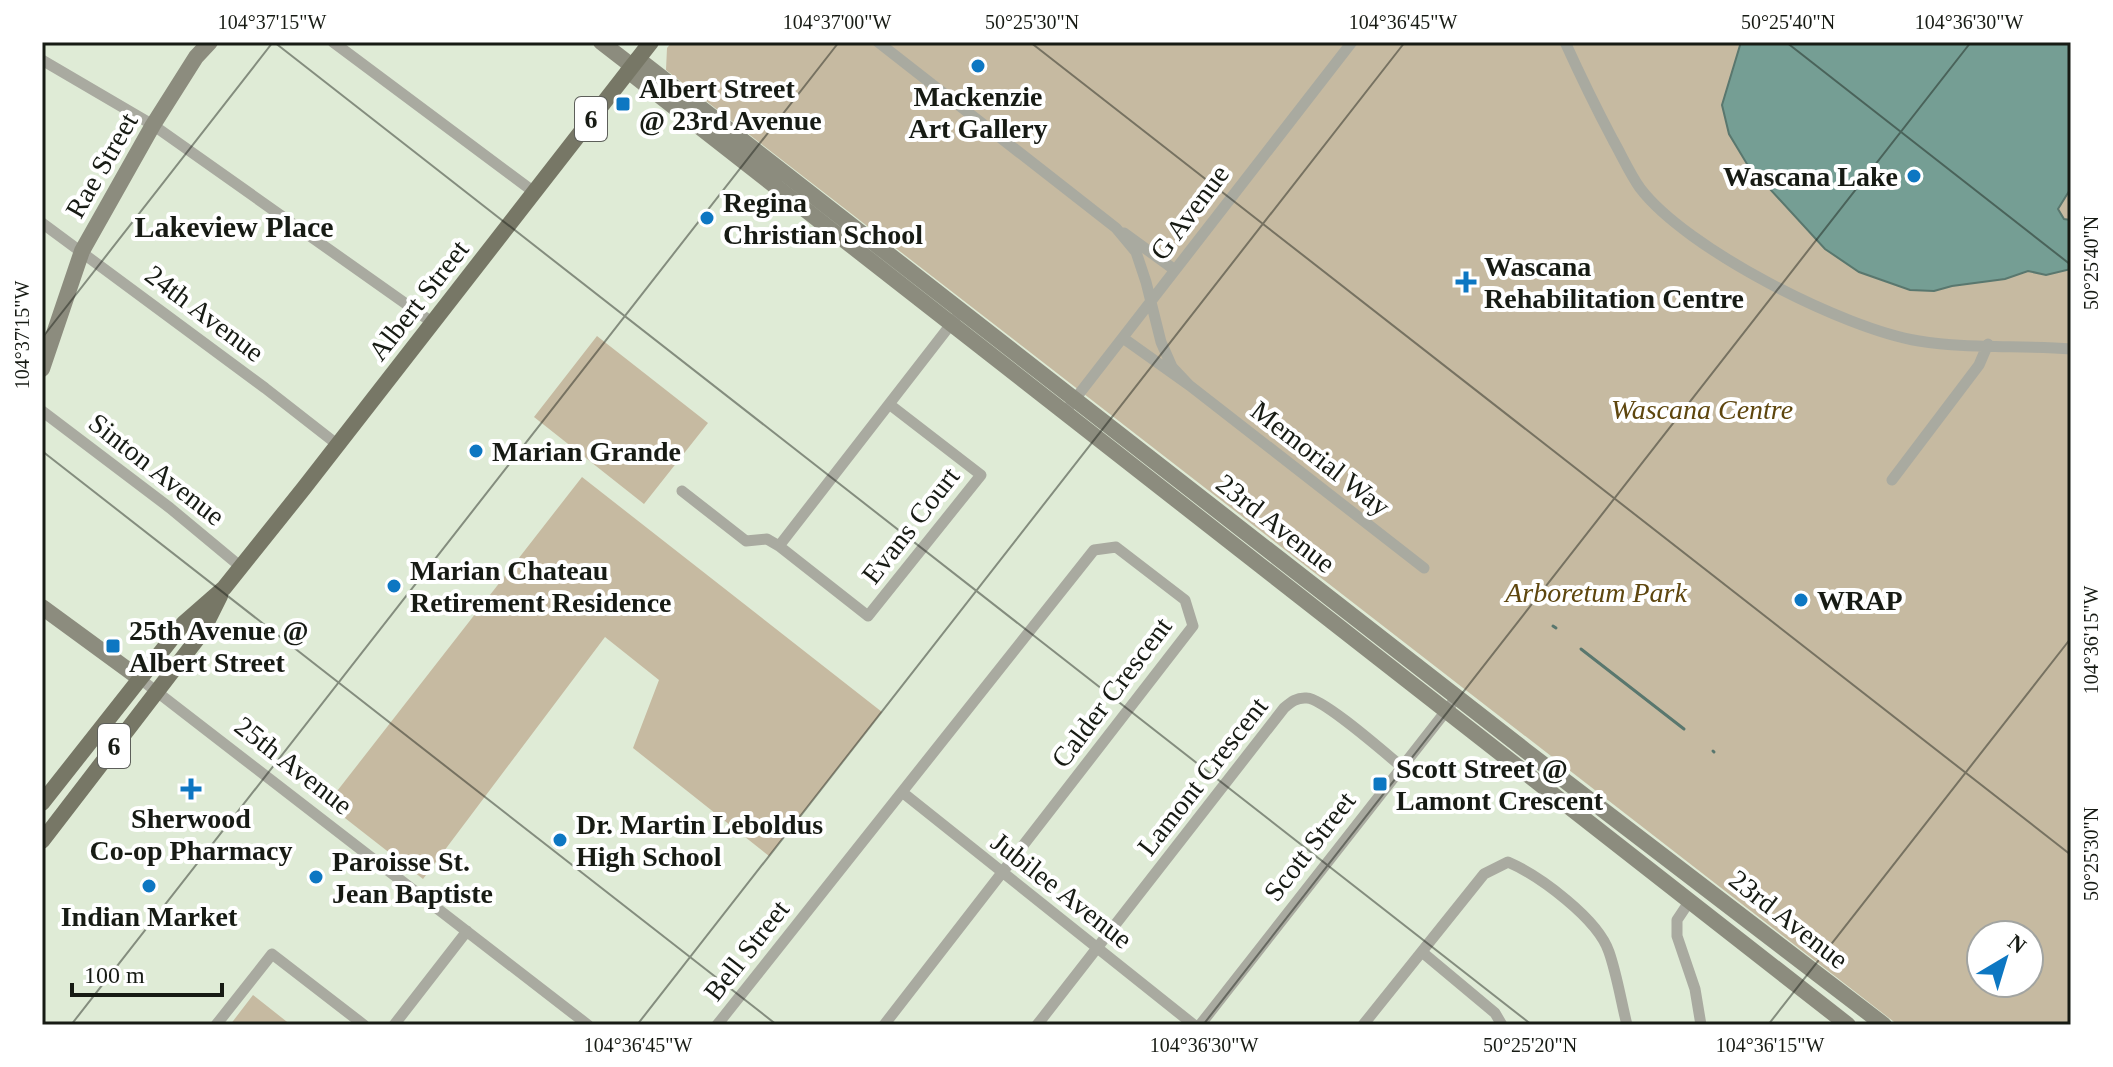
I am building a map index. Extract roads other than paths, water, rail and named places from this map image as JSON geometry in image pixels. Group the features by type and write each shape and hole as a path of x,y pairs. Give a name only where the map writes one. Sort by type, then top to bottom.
{"main road":[{"name":"Rae Street","path":"42,369 82,251 153,125 196,57 210,42"},
{"name":"23rd Avenue","path":"601,42 1452,704 1884,1025"},
{"name":"Albert Street","path":"42,803 184,623 224,588 241,567 651,42"},
{"name":"Albert Street","path":"42,841 201,634 224,588"},
{"name":"25th Avenue","path":"42,607 139,678"},
{"name":"23rd Avenue","path":"1452,704 1689,902 1848,1025"}],"street":[{"path":"333,42 534,192"},
{"name":"Memorial Way","path":"878,42 1116,228 1136,252 1161,342 1172,367 1189,385"},
{"name":"G Avenue","path":"1070,406 1352,42"},
{"path":"1565,42 1590,97 1640,187 1663,213 1750,273 1876,332 1920,341 2071,349"},
{"path":"42,60 153,125 433,323"},
{"name":"24th Avenue","path":"42,223 338,445"},
{"path":"1116,228 1175,270"},
{"path":"682,491 746,541 767,539 779,546 956,317"},
{"name":"Memorial Way","path":"1123,338 1189,385 1424,568"},
{"path":"1892,480 1979,365 1988,344"},
{"name":"Evans Court","path":"779,546 868,616 981,475 889,404"},
{"name":"Sinton Avenue","path":"42,411 170,508 241,567"},
{"name":"Calder Crescent","path":"902,792 1094,550 1116,547 1185,600 1193,626 1002,874"},
{"name":"25th Avenue","path":"139,678 588,1025"},
{"name":"Lamont Crescent","path":"1097,949 1284,708 1294,700 1309,698 1324,706 1402,767"},
{"name":"Scott Street","path":"1197,1025 1452,704"},
{"name":"Jubilee Avenue","path":"902,792 1197,1025"},
{"name":"Bell Street","path":"717,1025 902,792"},
{"path":"1363,1025 1484,874 1508,862 1525,870 1590,921 1608,949 1627,1025"},
{"path":"884,1025 1002,874"},
{"path":"1689,902 1677,920 1677,936 1695,989 1701,1025"},
{"path":"394,1025 467,931"},
{"path":"1037,1025 1097,949"},
{"path":"1422,952 1495,1013 1502,1025"},
{"path":"216,1025 272,954 364,1025"}],"water":[{"name":"Wascana Lake","path":"1741,42 2071,42 2071,188 2058,209 2064,219 2071,220 2071,269 2046,275 2028,271 2005,279 1934,291 1910,290 1859,272 1825,249 1747,164 1729,134 1722,105"}],"waterway":[{"path":"1581,649 1684,729"}],"place":[{"name":"Mackenzie Art Gallery","path":"978,66"},
{"name":"Albert Street @ 23rd Avenue","path":"623,104"},
{"name":"Wascana Lake","path":"1914,176"},
{"name":"Regina Christian School","path":"707,218"},
{"name":"Wascana Rehabilitation Centre","path":"1466,282"},
{"name":"Marian Grande","path":"476,451"},
{"name":"Marian Chateau Retirement Residence","path":"394,586"},
{"name":"WRAP","path":"1801,600"},
{"name":"25th Avenue @ Albert Street","path":"113,646"},
{"name":"Scott Street @ Lamont Crescent","path":"1380,784"},
{"name":"Sherwood Co-op Pharmacy","path":"191,789"},
{"name":"Dr. Martin Leboldus High School","path":"560,840"},
{"name":"Paroisse St. Jean Baptiste","path":"316,877"},
{"name":"Indian Market","path":"149,886"}],"district":[{"name":"Lakeview Place","path":"234,227"}],"park label":[{"name":"Wascana Centre","path":"1702,409"},
{"name":"Arboretum Park","path":"1596,592"}]}
